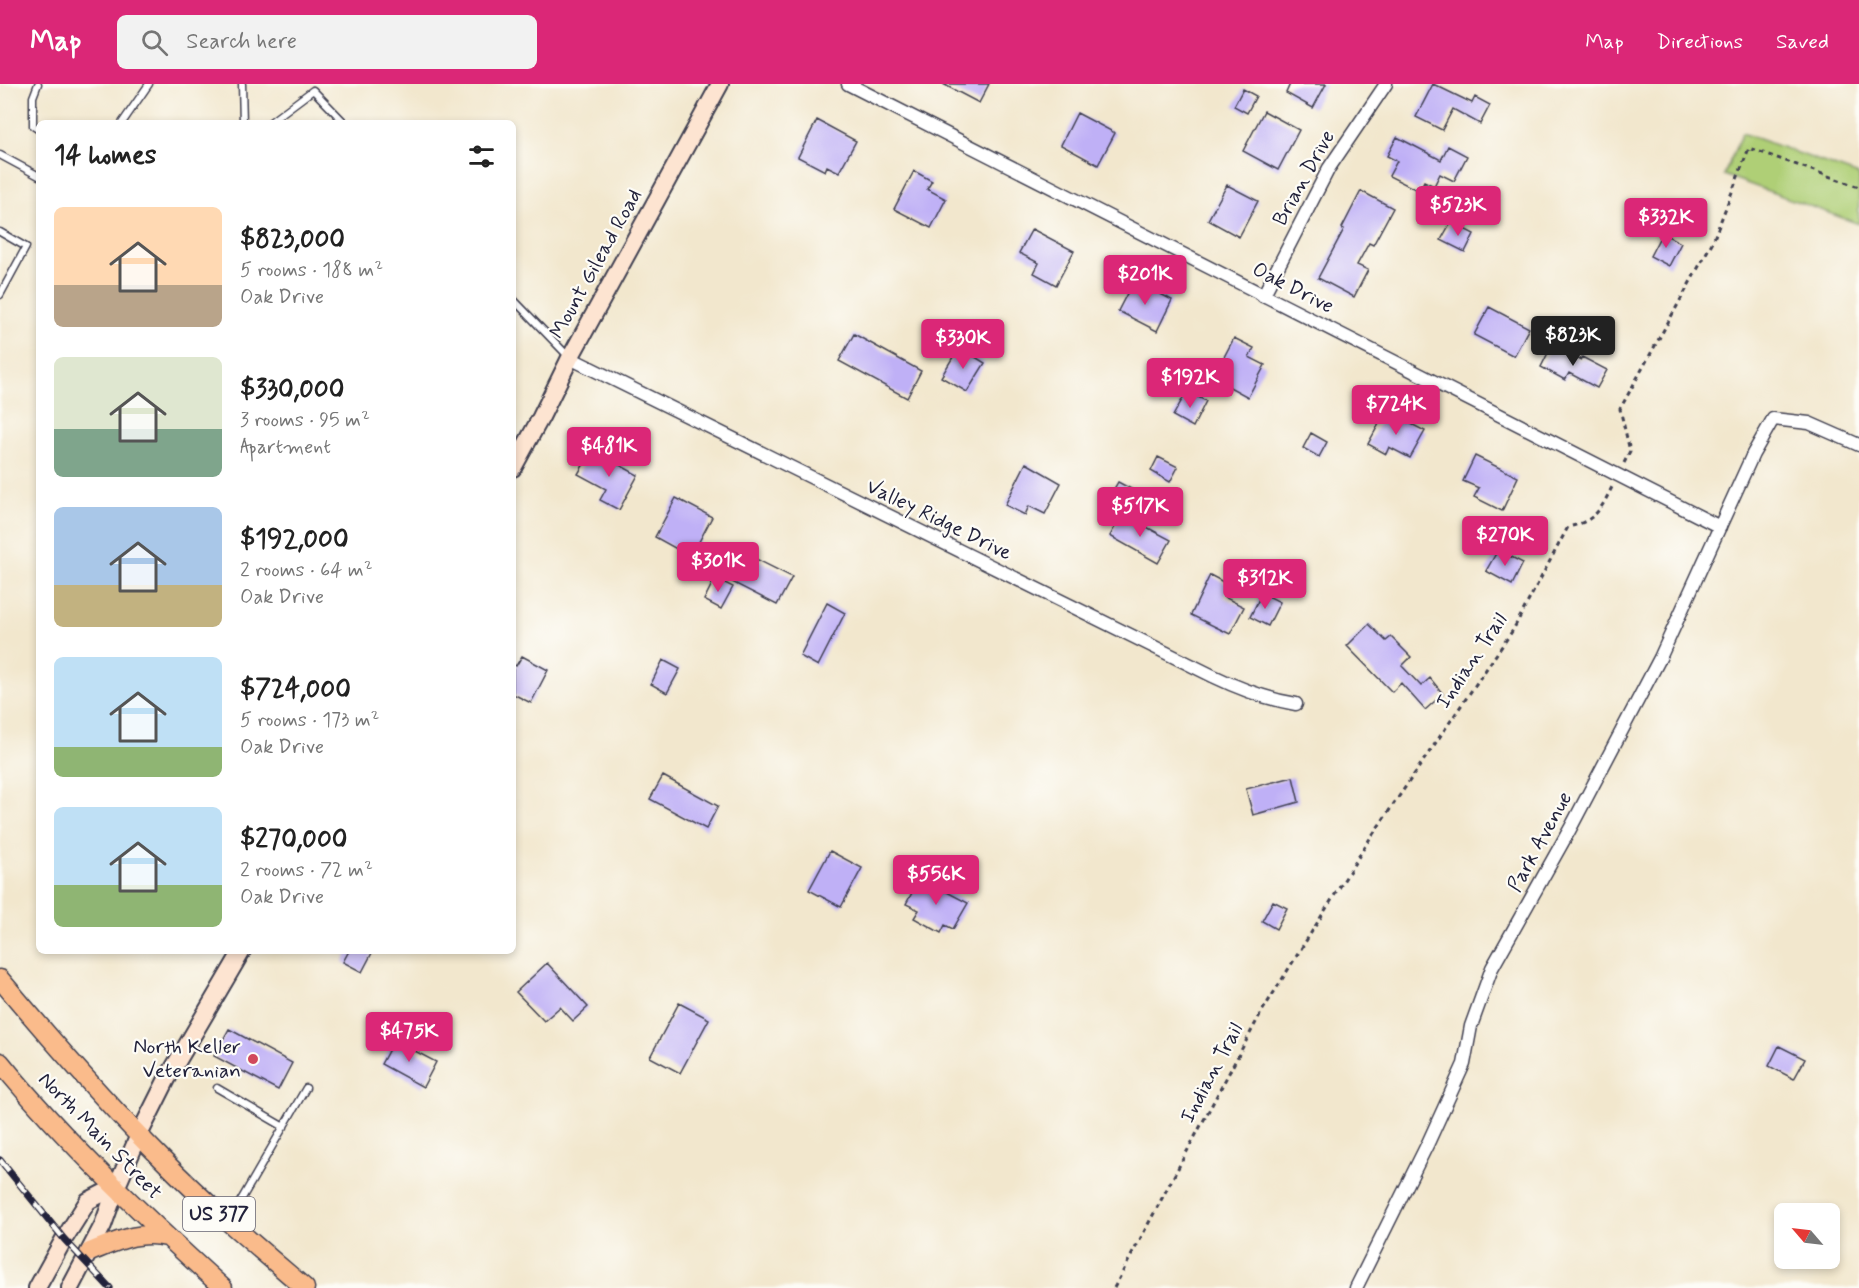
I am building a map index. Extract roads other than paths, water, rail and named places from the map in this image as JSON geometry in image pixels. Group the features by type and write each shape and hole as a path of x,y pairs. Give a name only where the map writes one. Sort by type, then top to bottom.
{"main road":[{"name":"Mount Gilead Road","path":"516,463 570,358 720,84"},
{"path":"70,1288 103,1225 139,1135 172,1068 240,954"},
{"name":"North Main Street","path":"0,979 58,1048 139,1135 228,1222 305,1288"},
{"name":"North Main Street","path":"0,1062 90,1161 223,1288"},
{"path":"37,1288 88,1201 117,1186"},
{"path":"90,1252 134,1235 156,1234 167,1237"}],"street":[{"name":"Oak Drive","path":"848,84 1720,527"},
{"name":"Brian Drive","path":"1263,296 1329,168 1386,84"},
{"name":"Valley Ridge Drive","path":"570,358 1213,676 1246,691 1276,701 1296,704"},
{"name":"Park Avenue","path":"1356,1288 1428,1143 1464,1064 1471,1026 1492,968 1570,829 1654,668 1753,454 1773,419 1809,423 1859,445"}],"lane":[{"path":"36,128 33,126 33,97 38,84"},
{"path":"124,120 149,84"},
{"path":"242,84 243,120"},
{"path":"273,120 312,87 342,120"},
{"path":"0,155 36,174"},
{"path":"0,232 26,247 0,295"},
{"path":"516,302 570,358"},
{"path":"217,1088 284,1127"},
{"path":"228,1222 306,1088"}],"railway":[{"path":"0,1160 64,1239 110,1288"}],"place":[{"name":"North Keller Veteranian","path":"253,1059"}]}
